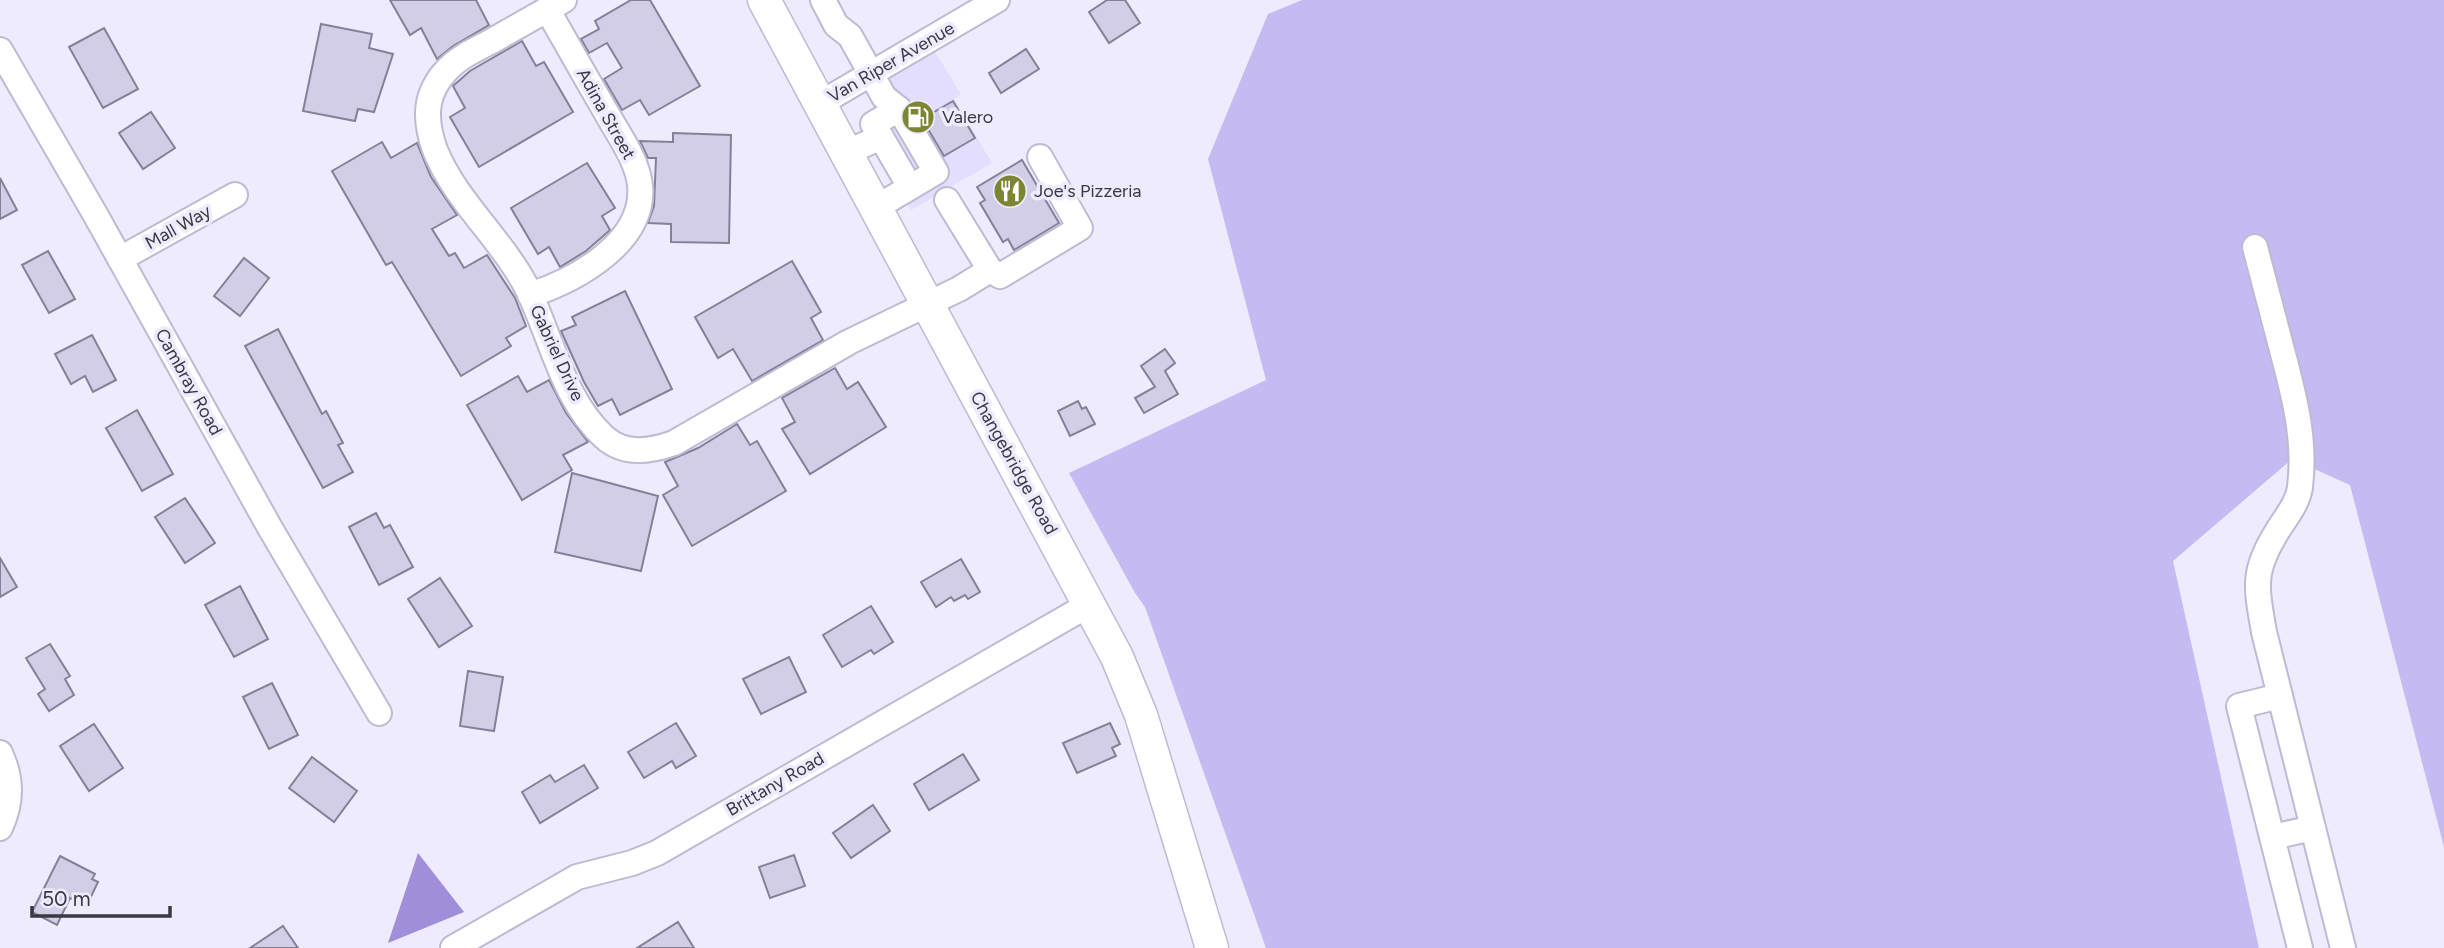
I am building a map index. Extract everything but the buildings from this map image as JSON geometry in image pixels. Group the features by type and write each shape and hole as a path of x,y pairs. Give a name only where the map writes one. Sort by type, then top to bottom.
{"main road":[{"name":"Changebridge Road","path":"764,0 1117,657 1141,715 1212,948"}],"street":[{"path":"823,0 836,24 850,36 884,97 899,109 936,172 877,208"},
{"name":"Van Riper Avenue","path":"821,103 997,0"},
{"name":"Gabriel Drive","path":"556,5 465,56 446,70 429,103 429,129 436,152 530,295 565,379 585,413 614,444 638,451 674,443 849,342 959,289 990,270"},
{"name":"Adina Street","path":"530,295 566,280 608,252 626,234 640,200 638,175 556,5"},
{"name":"Cambray Road","path":"0,50 270,528 379,713"},
{"path":"899,109 873,124 910,187"},
{"path":"848,152 881,137"},
{"path":"947,200 990,270 1000,276 1080,229 1040,157"},
{"name":"Mall Way","path":"120,259 235,195"},
{"path":"2255,247 2297,407 2301,439 2299,491 2262,556 2258,595 2264,632 2343,948"},
{"name":"Brittany Road","path":"453,948 577,877 632,863 657,853 1090,604"},
{"path":"2280,696 2239,706 2300,948"},
{"path":"0,753 9,780 9,799 0,828"},
{"path":"2272,837 2313,828"}],"shaded area":[{"path":"1302,0 2444,0 2444,847 2350,485 2292,459 2173,561 2259,948 1266,948 1145,607 1069,473 1266,380 1208,159 1268,14"},
{"name":"Valero","path":"934,50 961,94 954,99 992,163 911,210 869,134 874,100 868,89"},
{"path":"418,853 464,912 388,943"}],"place":[{"name":"Valero","path":"918,117"},
{"name":"Joe's Pizzeria","path":"1010,191"}]}
